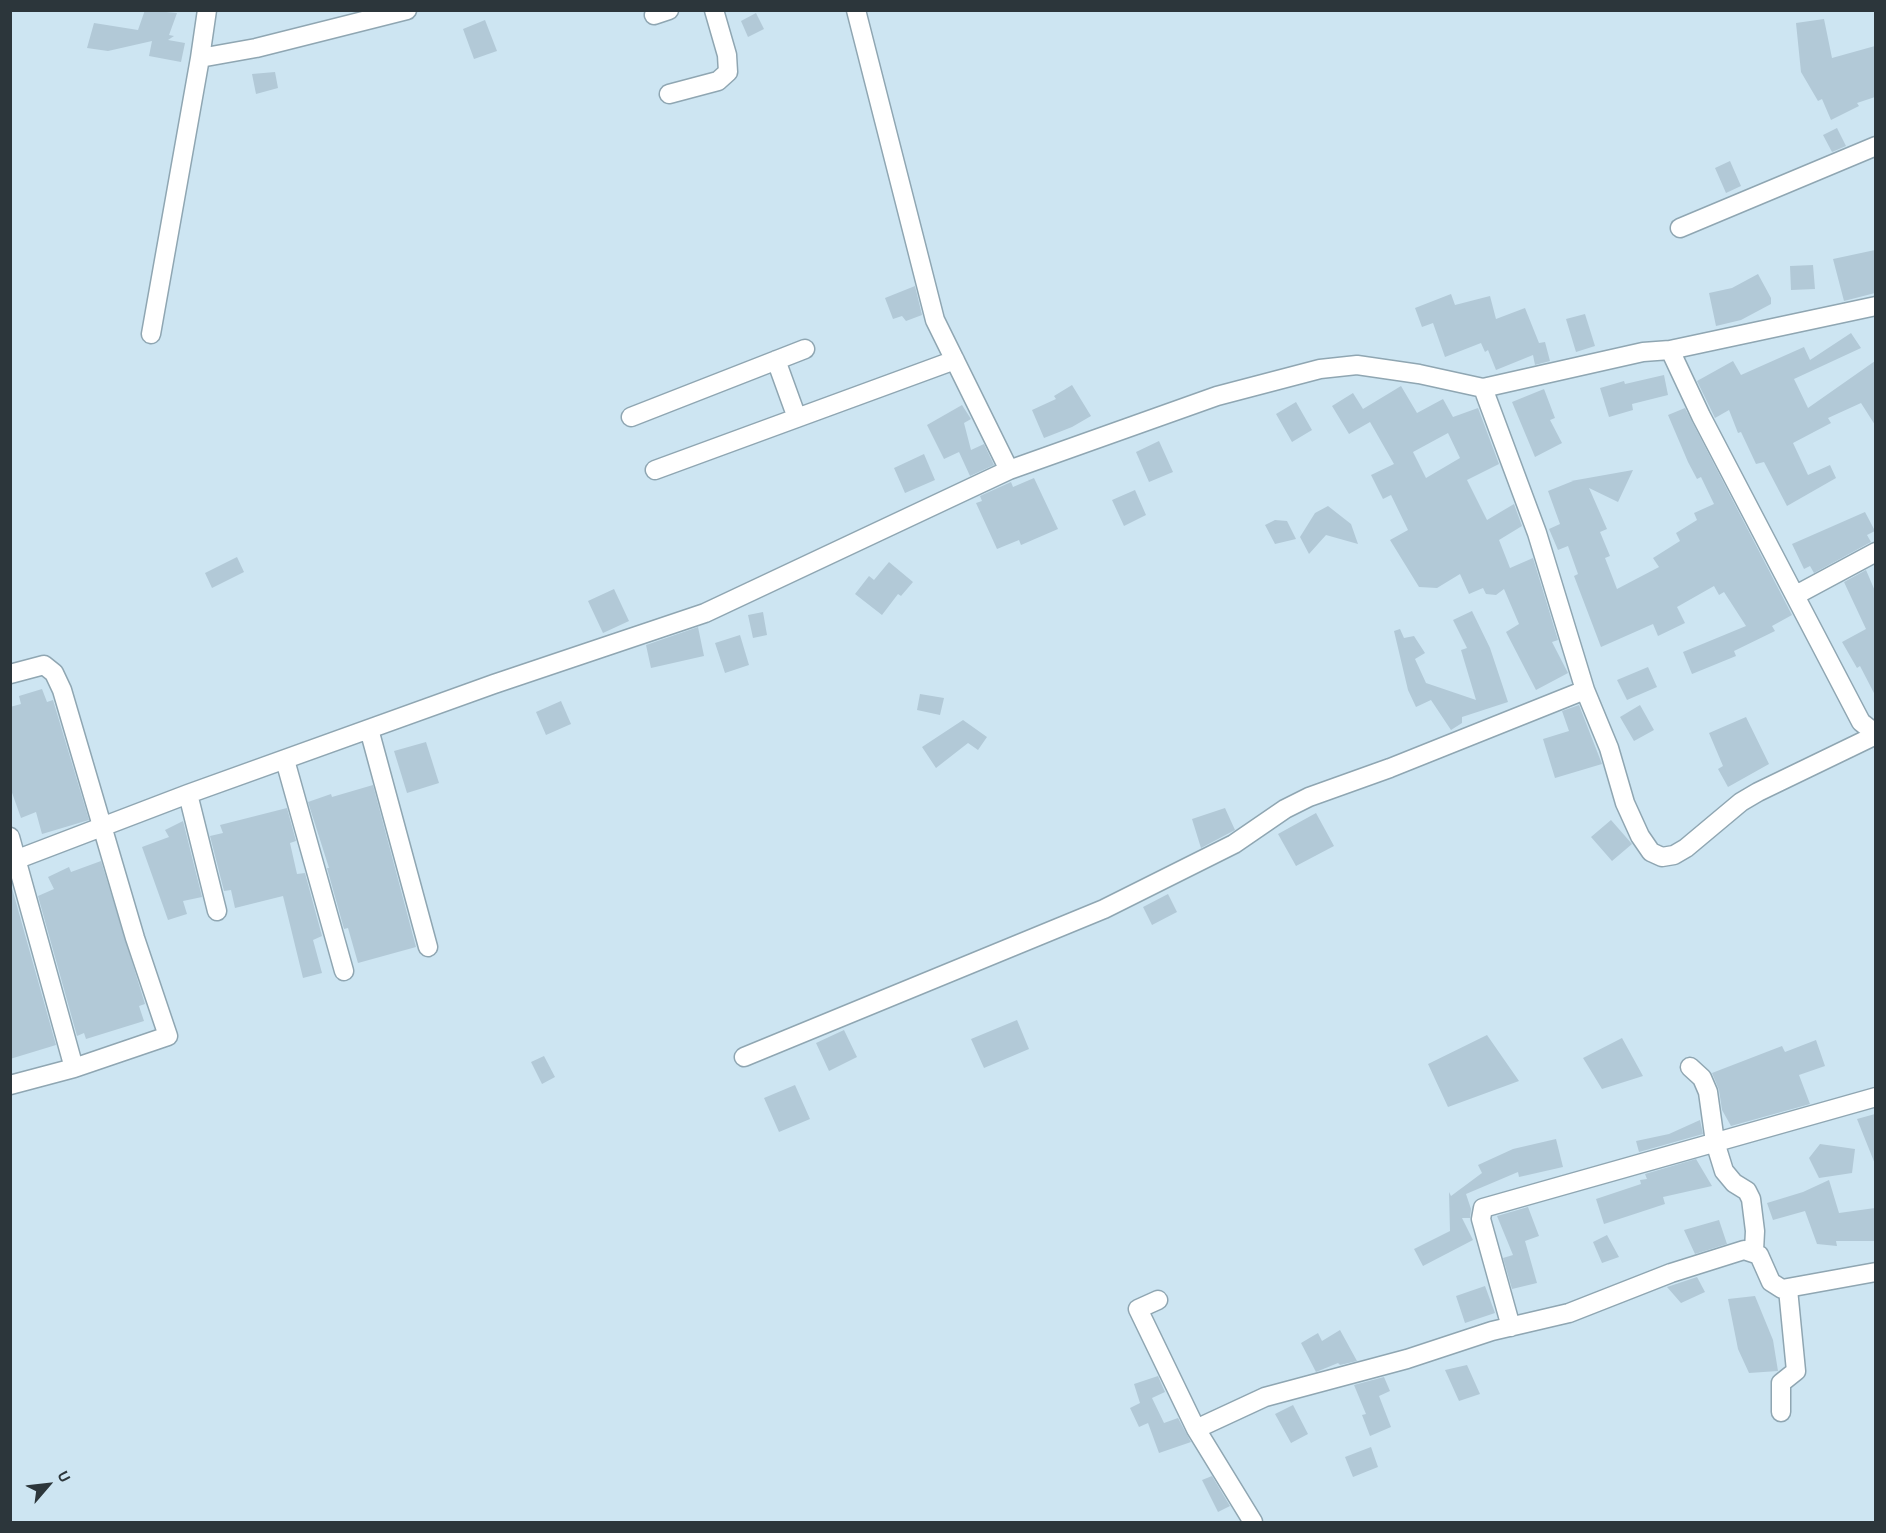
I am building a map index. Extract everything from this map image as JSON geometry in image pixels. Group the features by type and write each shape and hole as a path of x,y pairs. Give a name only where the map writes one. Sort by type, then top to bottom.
{"street":[{"path":"151,334 207,10"},
{"path":"200,58 256,48 407,10"},
{"path":"669,94 718,81 728,72 728,55 714,10"},
{"path":"856,10 934,320 1009,470"},
{"path":"1680,228 1875,146"},
{"path":"14,861 188,794 369,729 705,613 1009,470 1217,396 1320,369 1357,365 1419,374 1482,388 1643,352 1670,350 1875,306"},
{"path":"631,417 805,349"},
{"path":"1482,388 1538,533 1585,690 1608,747 1625,803 1640,836 1652,852 1662,857 1674,855 1686,848 1749,797 1875,734 1861,722 1701,416 1670,350"},
{"path":"776,360 796,418"},
{"path":"655,470 955,360"},
{"path":"1796,596 1875,552"},
{"path":"10,674 44,665 54,673 62,690 135,938 168,1036 74,1068 10,1085"},
{"path":"744,1057 1104,909 1234,844 1285,809 1309,797 1390,768 1585,690"},
{"path":"369,729 428,947"},
{"path":"285,760 344,971"},
{"path":"188,794 217,911"},
{"path":"10,837 14,861 74,1068"},
{"path":"1690,1067 1696,1070 1702,1078 1708,1092 1719,1159 1729,1178 1742,1186 1751,1199 1755,1231 1754,1251"},
{"path":"1511,1327 1481,1219 1481,1210 1875,1097"},
{"path":"1196,1429 1265,1397 1407,1359 1511,1327 1569,1313 1671,1274 1744,1250 1754,1251 1759,1255 1771,1282 1782,1289 1875,1272"},
{"path":"1781,1412 1781,1383 1796,1371 1788,1289"},
{"path":"1158,1300 1138,1310 1196,1429 1253,1522"}],"building":[{"path":"145,10 177,13 169,35 174,36 168,40 185,43 181,62 149,56 152,41 108,51 87,48 94,23 138,30"},
{"path":"756,13 764,29 748,37 741,21"},
{"path":"1824,19 1832,58 1875,46 1875,97 1857,103 1859,106 1831,120 1822,99 1818,101 1801,72 1796,23"},
{"path":"485,20 497,51 474,59 463,29"},
{"path":"275,72 278,88 256,94 252,74"},
{"path":"1837,128 1846,146 1832,152 1823,135"},
{"path":"1730,161 1741,186 1726,193 1715,168"},
{"path":"1875,250 1875,293 1844,301 1833,259"},
{"path":"1813,265 1815,289 1791,290 1790,266"},
{"path":"1758,274 1771,298 1771,304 1741,320 1716,326 1709,293 1732,288"},
{"path":"915,286 922,315 906,321 902,316 893,319 885,298"},
{"path":"1451,294 1455,305 1490,296 1496,319 1525,308 1539,343 1545,342 1550,361 1535,365 1533,355 1496,370 1488,350 1485,352 1481,343 1445,357 1433,323 1422,327 1415,308"},
{"path":"1585,314 1595,346 1576,352 1566,319"},
{"path":"1851,333 1861,348 1794,379 1808,408 1875,361 1875,425 1861,403 1828,418 1831,423 1793,443 1808,475 1830,465 1836,478 1787,506 1764,462 1756,464 1741,432 1738,433 1729,410 1715,418 1697,381 1733,361 1741,375 1804,347 1810,360"},
{"path":"1664,375 1668,395 1632,404 1633,410 1609,417 1600,388 1624,381 1625,384"},
{"path":"1072,385 1091,416 1072,427 1044,438 1032,410 1056,399 1054,396"},
{"path":"1401,386 1417,413 1443,399 1453,417 1478,408 1499,464 1467,480 1487,520 1514,504 1522,526 1499,540 1510,568 1533,558 1558,640 1552,642 1568,673 1536,690 1506,632 1519,624 1504,589 1496,595 1486,594 1483,588 1469,594 1460,574 1437,588 1419,587 1390,540 1408,530 1391,495 1383,499 1371,475 1394,464 1370,422 1349,434 1332,406 1353,393 1363,409","holes":["1448,433 1460,458 1426,478 1413,452"]},
{"path":"1544,389 1555,418 1550,420 1562,443 1535,457 1512,402"},
{"path":"1296,402 1312,430 1292,442 1276,414"},
{"path":"962,405 971,419 964,423 971,450 984,444 994,465 970,476 959,452 944,459 927,425"},
{"path":"1685,408 1792,615 1772,626 1775,631 1734,651 1736,656 1692,674 1683,652 1746,626 1724,592 1719,595 1714,586 1677,607 1685,623 1658,636 1653,624 1601,647 1574,576 1578,574 1568,546 1558,550 1549,529 1560,524 1548,491 1573,481 1571,481 1633,470 1618,502 1589,488 1607,529 1600,532 1610,556 1605,558 1617,589 1659,567 1653,558 1680,541 1676,533 1697,520 1694,513 1714,504 1701,477 1697,479 1688,462 1668,415"},
{"path":"1159,441 1173,472 1149,482 1136,452"},
{"path":"924,454 935,480 905,493 894,468"},
{"path":"1034,478 1058,529 1021,545 1019,540 997,549 976,503 982,501 980,496 1011,482 1013,487"},
{"path":"1135,490 1146,515 1124,526 1112,500"},
{"path":"1328,506 1351,524 1358,544 1326,535 1309,554 1300,537 1315,513"},
{"path":"1865,512 1875,531 1867,535 1871,542 1814,573 1810,566 1804,569 1792,544"},
{"path":"1275,520 1287,521 1296,539 1275,544 1265,525"},
{"path":"237,557 244,572 212,588 205,573"},
{"path":"889,562 913,582 901,596 898,594 882,615 855,594 869,576 874,580"},
{"path":"1866,570 1875,591 1875,695 1860,666 1857,668 1842,642 1866,629 1844,582"},
{"path":"614,589 629,621 603,633 588,601"},
{"path":"1472,611 1490,648 1508,702 1462,717 1462,723 1451,730 1431,700 1416,707 1408,690 1394,631 1400,629 1404,638 1414,636 1425,653 1415,659 1426,683 1476,700 1461,650 1467,648 1453,620"},
{"path":"763,612 767,635 753,638 748,615"},
{"path":"698,627 704,656 651,668 646,645"},
{"path":"740,635 749,665 725,673 715,643"},
{"path":"1648,667 1657,687 1627,700 1617,680"},
{"path":"42,689 47,702 53,700 89,820 42,834 36,812 21,818 10,787 10,707 21,704 19,696"},
{"path":"920,694 944,698 940,715 917,710"},
{"path":"561,701 571,724 546,735 536,712"},
{"path":"1579,705 1602,764 1555,778 1543,739 1569,731 1562,711"},
{"path":"1640,705 1654,730 1634,741 1620,717"},
{"path":"1746,717 1769,764 1728,787 1718,769 1723,766 1709,733"},
{"path":"963,720 987,737 978,750 968,743 936,768 922,747"},
{"path":"426,742 439,783 407,793 394,751"},
{"path":"373,785 416,947 358,963 348,928 344,929 327,868 329,868 308,802 331,794 332,797"},
{"path":"287,808 296,841 290,843 297,874 305,873 322,936 313,940 322,973 303,978 283,896 235,908 231,890 224,891 210,836 223,833 220,825"},
{"path":"1225,808 1235,830 1201,848 1192,819"},
{"path":"1316,813 1334,846 1296,866 1278,834"},
{"path":"1611,820 1632,844 1612,861 1591,837"},
{"path":"183,821 202,897 183,901 187,914 168,920 142,847 169,837 165,830"},
{"path":"101,861 145,1004 139,1006 144,1021 86,1039 84,1033 77,1036 38,896 54,889 48,877 69,867 71,872"},
{"path":"10,881 56,1045 10,1059"},
{"path":"1168,894 1177,912 1152,925 1143,907"},
{"path":"1017,1020 1029,1049 984,1068 971,1039"},
{"path":"844,1030 857,1057 829,1071 816,1043"},
{"path":"1487,1035 1519,1081 1448,1107 1428,1064"},
{"path":"1622,1038 1643,1076 1602,1089 1583,1058"},
{"path":"1816,1040 1825,1066 1799,1075 1810,1104 1731,1126 1722,1110 1719,1090 1712,1073 1782,1046 1785,1052"},
{"path":"544,1056 555,1077 542,1084 531,1062"},
{"path":"795,1085 810,1119 779,1132 764,1098"},
{"path":"1875,1114 1875,1164 1857,1119"},
{"path":"1700,1120 1703,1134 1639,1152 1636,1141 1669,1134"},
{"path":"1556,1139 1563,1167 1519,1177 1518,1172 1466,1194 1471,1209 1470,1218 1462,1218 1473,1240 1423,1266 1414,1249 1450,1231 1449,1192 1451,1196 1482,1173 1478,1165 1513,1149"},
{"path":"1820,1144 1855,1149 1852,1173 1819,1178 1809,1158"},
{"path":"1696,1159 1712,1186 1663,1197 1665,1204 1604,1224 1596,1199 1641,1184 1640,1180 1647,1179 1645,1174"},
{"path":"1829,1180 1839,1213 1875,1208 1875,1241 1836,1241 1837,1246 1817,1244 1805,1211 1773,1220 1767,1203 1803,1192"},
{"path":"1528,1207 1539,1236 1525,1241 1537,1283 1512,1289 1503,1258 1513,1255 1497,1216"},
{"path":"1719,1220 1727,1244 1695,1254 1684,1230"},
{"path":"1607,1235 1619,1257 1602,1263 1593,1242"},
{"path":"1697,1277 1705,1292 1681,1303 1667,1287"},
{"path":"1485,1286 1495,1313 1465,1323 1456,1296"},
{"path":"1755,1296 1773,1340 1778,1371 1749,1373 1738,1349 1728,1299"},
{"path":"1340,1330 1357,1361 1340,1365 1338,1363 1316,1372 1301,1343 1318,1333 1322,1341"},
{"path":"1467,1365 1480,1394 1459,1401 1445,1370"},
{"path":"1158,1376 1165,1392 1152,1398 1164,1423 1178,1418 1191,1442 1159,1453 1148,1423 1139,1427 1130,1408 1140,1403 1134,1384"},
{"path":"1384,1377 1390,1391 1379,1396 1391,1427 1370,1436 1362,1415 1366,1414 1354,1385"},
{"path":"1293,1405 1308,1434 1291,1443 1275,1414"},
{"path":"1371,1447 1378,1467 1353,1477 1345,1457"},
{"path":"1212,1476 1230,1506 1218,1512 1202,1480"}]}
